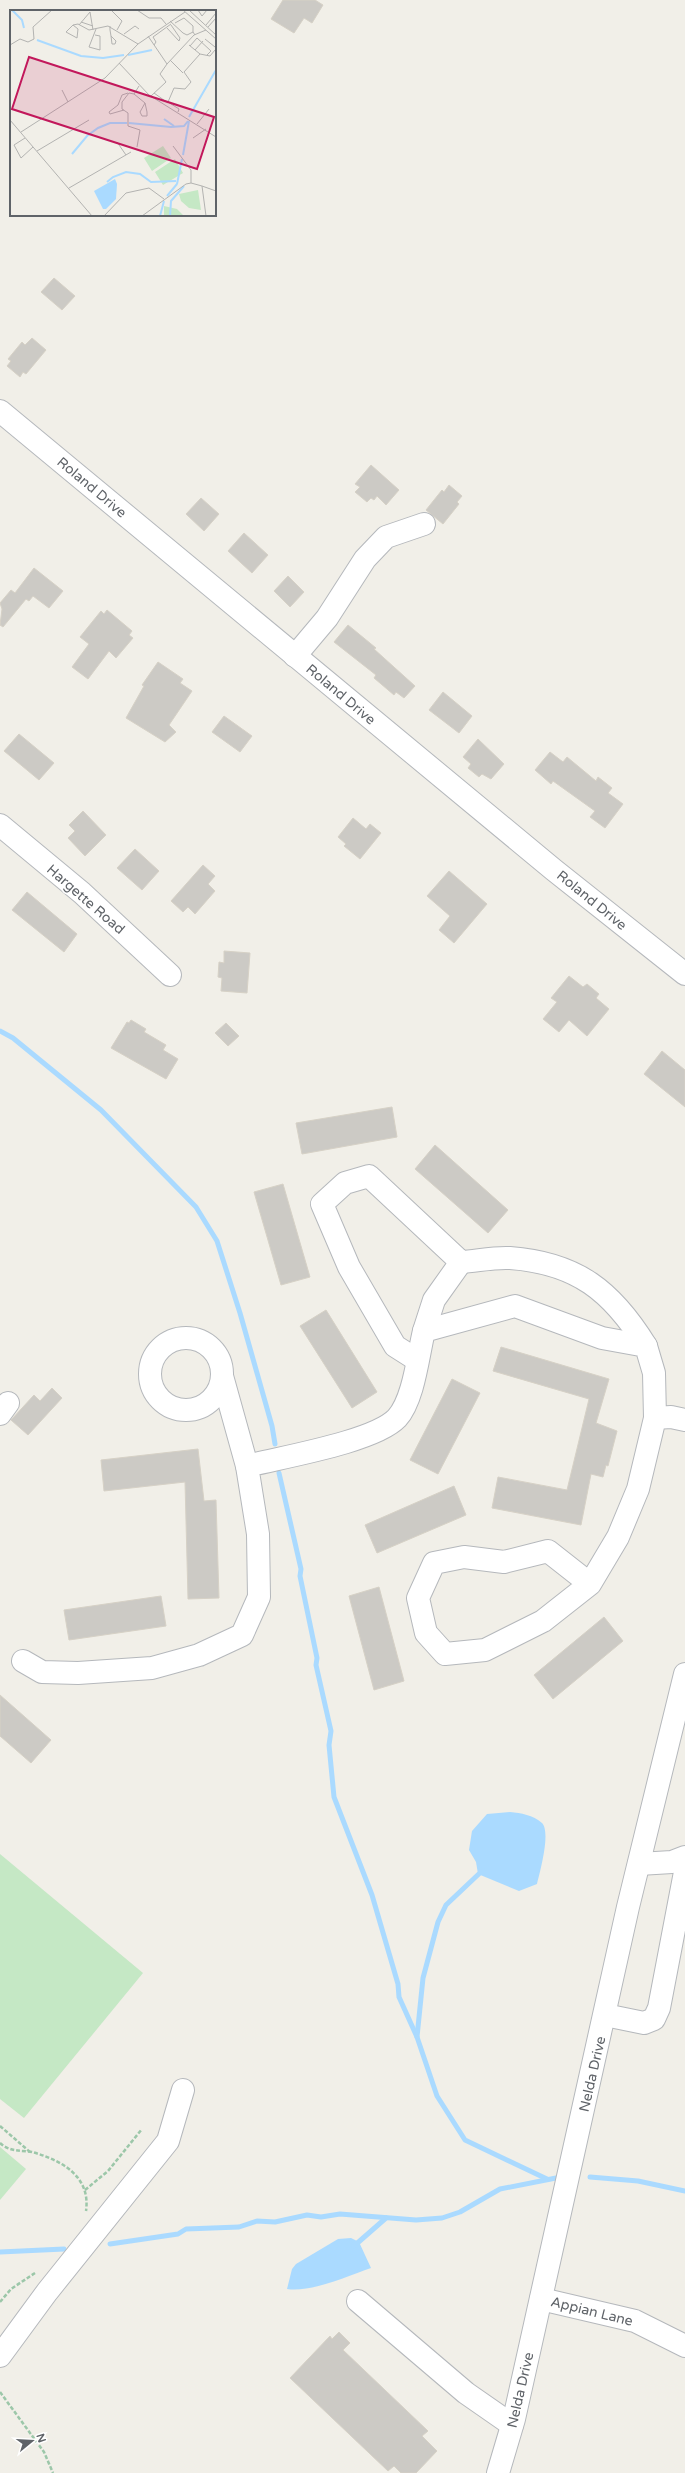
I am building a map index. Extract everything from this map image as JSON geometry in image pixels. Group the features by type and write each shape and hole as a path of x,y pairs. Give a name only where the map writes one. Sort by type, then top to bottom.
{"street":[{"name":"Roland Drive","path":"0,411 554,870 685,974"},
{"path":"295,656 327,618 365,559 386,537 424,524"},
{"name":"Hargette Road","path":"0,825 82,893 170,975"},
{"path":"417,1360 395,1346 349,1267 322,1204 345,1183 369,1176 461,1262 509,1258 553,1265 592,1282 615,1302 634,1326 646,1346 654,1374 654,1418 638,1489 618,1537 590,1584 543,1621 485,1650 445,1654 426,1633 418,1598 434,1563 464,1557 504,1562 548,1551 590,1584"},
{"path":"247,1466 370,1434 397,1418 409,1394 424,1331 434,1300 461,1262"},
{"path":"424,1331 515,1306 602,1338 646,1346"},
{"path":"23,1661 42,1672 78,1673 152,1668 199,1655 242,1635 259,1597 258,1534 247,1466 222,1376"},
{"path":"654,1418 671,1417 685,1420"},
{"name":"Nelda Drive","path":"498,2473 512,2425 639,1864 685,1674"},
{"path":"639,1864 672,1862 685,1857"},
{"path":"606,2015 644,2023 654,2019 659,2008 685,1872"},
{"path":"0,2356 47,2292 168,2140 183,2090"},
{"name":"Appian Lane","path":"541,2299 635,2321 685,2346"},
{"path":"358,2301 466,2393 512,2425"}],"path":[{"path":"0,2126 30,2152"},
{"path":"85,2190 108,2171 142,2129"},
{"path":"0,2143 14,2151 30,2152 60,2162 80,2180 85,2190 87,2199 85,2215"},
{"path":"0,2302 12,2289 39,2271"},
{"path":"0,2392 44,2452 53,2473"}],"green space":[{"path":"0,1854 143,1973 24,2118 0,2099"},
{"path":"0,2147 26,2169 0,2200"}],"water":[{"path":"510,1812 535,1818 542,1823 545,1835 544,1852 537,1884 519,1891 478,1874 476,1862 469,1850 472,1831 487,1814"},
{"path":"351,2238 359,2242 371,2268 307,2289 287,2289 292,2269 296,2264 338,2239"}],"building":[{"path":"283,0 315,0 323,5 312,23 304,18 294,33 271,19"},
{"path":"54,278 75,296 62,310 41,292"},
{"path":"32,338 46,350 26,374 23,372 20,377 7,366 11,361 8,359 22,342 25,345"},
{"path":"371,465 399,490 386,505 377,496 374,500 371,498 367,502 355,492 360,487 355,484"},
{"path":"449,485 462,496 457,502 459,504 443,524 426,510 442,490 444,492"},
{"path":"201,498 219,514 204,531 186,514"},
{"path":"244,533 268,555 252,573 228,551"},
{"path":"34,568 63,591 49,608 33,596 29,601 26,599 3,627 0,625 2,609 0,603 11,590 15,593"},
{"path":"288,576 304,592 290,607 274,591"},
{"path":"107,610 132,631 129,635 133,638 116,658 109,651 88,679 72,667 89,644 80,637 101,611 104,614"},
{"path":"348,625 376,648 374,649 415,686 404,698 396,692 394,695 374,678 376,675 334,642"},
{"path":"158,662 183,679 180,683 192,691 169,725 176,732 165,742 126,718 144,686 142,685"},
{"path":"443,692 472,716 459,733 429,710"},
{"path":"224,716 252,736 240,752 212,732"},
{"path":"19,734 54,763 39,780 4,751"},
{"path":"478,739 504,764 491,779 482,774 479,777 468,768 471,764 463,757"},
{"path":"550,752 563,762 567,757 596,781 598,777 612,788 608,793 623,804 605,828 590,817 595,811 553,781 551,784 535,770"},
{"path":"83,811 106,835 85,856 68,838 75,831 69,825"},
{"path":"353,818 366,829 370,824 381,833 360,859 344,846 346,844 338,837"},
{"path":"135,849 159,871 142,890 117,868"},
{"path":"203,865 215,876 208,884 215,891 195,914 188,907 183,912 171,901"},
{"path":"449,871 487,904 454,943 439,930 450,916 427,896"},
{"path":"27,892 77,934 64,952 12,910"},
{"path":"224,951 250,953 247,993 221,991 222,978 218,977 219,962 224,963"},
{"path":"569,976 583,987 587,984 599,994 596,998 609,1009 587,1036 569,1020 559,1032 543,1019 557,1002 551,998"},
{"path":"131,1020 146,1029 144,1032 166,1045 163,1050 178,1059 166,1079 111,1048 127,1022 129,1023"},
{"path":"226,1023 239,1036 228,1046 215,1033"},
{"path":"662,1051 685,1070 685,1107 644,1074"},
{"path":"392,1107 397,1137 302,1154 296,1123"},
{"path":"435,1145 508,1210 488,1233 415,1169"},
{"path":"283,1184 310,1277 281,1285 254,1192"},
{"path":"326,1310 377,1392 352,1408 300,1326"},
{"path":"501,1347 609,1379 596,1423 617,1431 608,1466 606,1465 603,1477 591,1474 581,1525 492,1508 498,1477 567,1490 589,1399 493,1371"},
{"path":"452,1379 480,1393 438,1474 410,1460"},
{"path":"52,1388 62,1398 28,1435 11,1420 34,1395 40,1401"},
{"path":"198,1449 204,1501 216,1500 219,1598 188,1599 185,1482 104,1491 101,1460"},
{"path":"454,1486 466,1515 377,1553 365,1525"},
{"path":"379,1587 404,1681 374,1690 349,1596"},
{"path":"161,1596 166,1626 69,1640 64,1610"},
{"path":"604,1617 623,1641 553,1699 534,1675"},
{"path":"0,1695 51,1740 31,1763 0,1736"},
{"path":"339,2332 350,2343 343,2350 428,2431 422,2436 437,2451 416,2473 401,2473 394,2466 388,2471 290,2378 330,2336 332,2339"}],"waterway":[{"path":"0,1031 13,1038 101,1110 196,1207 217,1241 240,1313 272,1426 275,1444"},
{"path":"279,1473 301,1569 300,1576 317,1658 316,1665 331,1731 329,1745 334,1797 372,1895 398,1984 399,1997 417,2037 437,2096 465,2140 547,2179"},
{"path":"417,2037 423,1978 438,1922 446,1905 483,1870"},
{"path":"590,2177 638,2181 685,2191"},
{"path":"110,2244 178,2234 186,2229 239,2227 257,2221 275,2222 307,2215 321,2217 340,2214 416,2220 442,2218 460,2212 500,2189 556,2178"},
{"path":"354,2246 386,2218"},
{"path":"0,2252 64,2249"}]}
